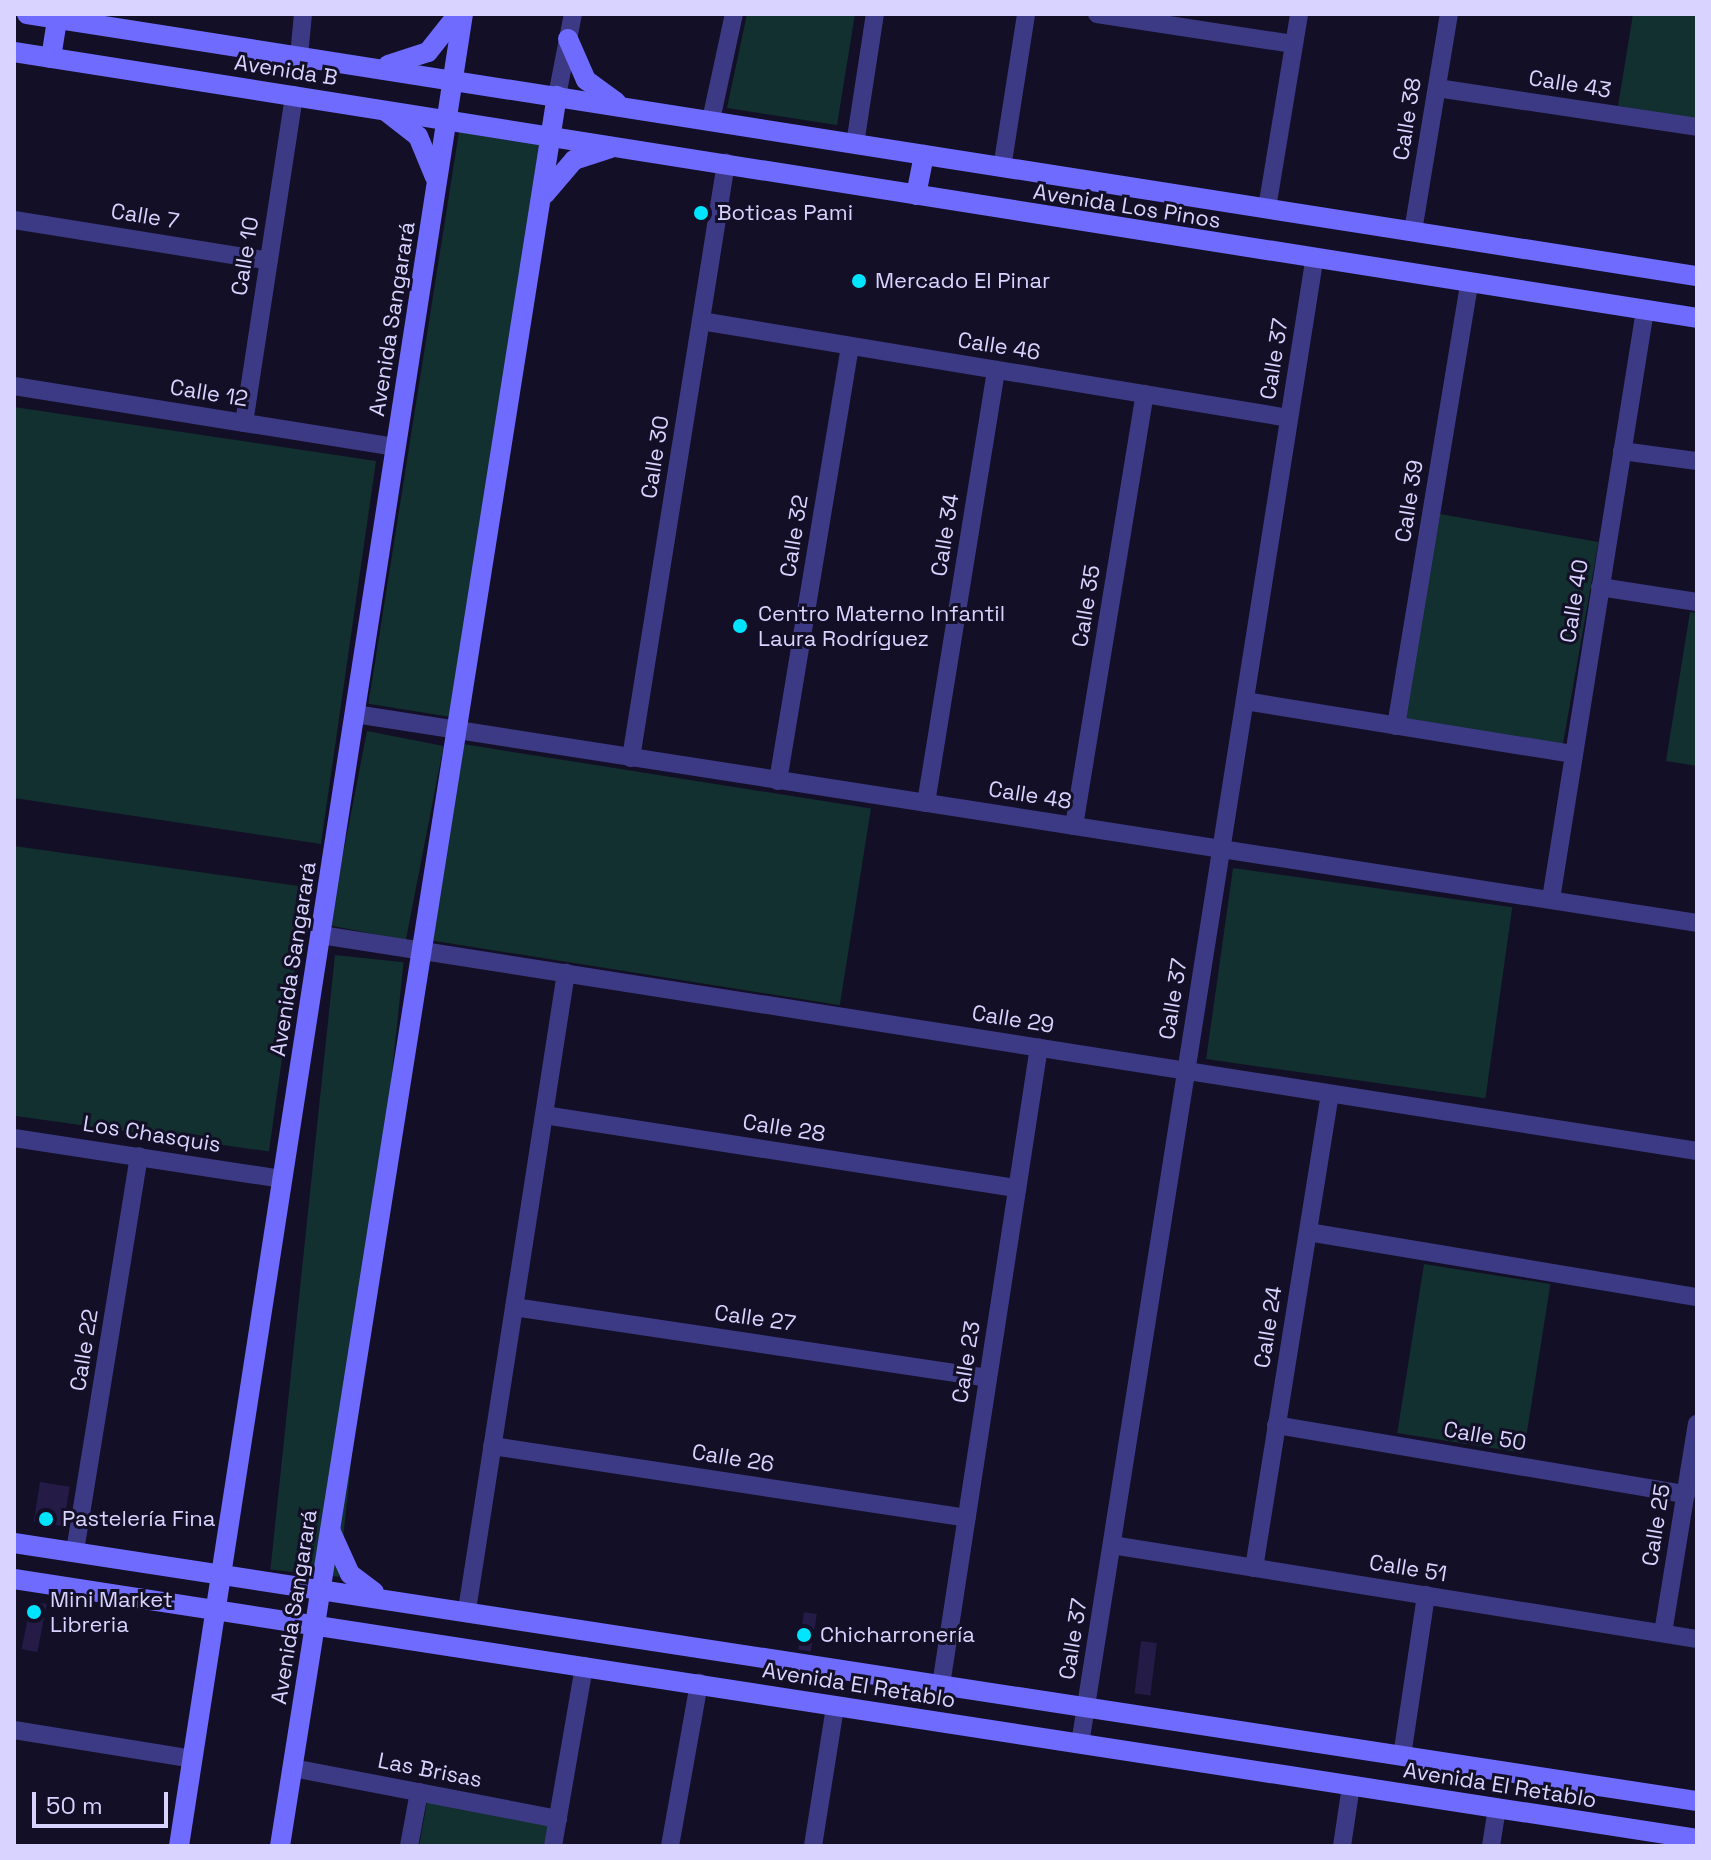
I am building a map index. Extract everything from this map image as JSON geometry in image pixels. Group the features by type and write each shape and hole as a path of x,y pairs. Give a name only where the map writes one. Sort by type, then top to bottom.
{"street":[{"name":"Avenida B","path":"27,14 57,19 132,22 299,56 557,96"},
{"path":"299,56 303,14"},
{"path":"369,67 404,63 428,52 447,35 461,14"},
{"name":"Avenida Sangarará","path":"179,1846 435,199 461,14"},
{"path":"557,96 573,14"},
{"path":"711,120 734,14"},
{"path":"855,144 875,14"},
{"path":"1002,168 1026,14"},
{"path":"1097,14 1294,44"},
{"path":"1267,208 1299,14"},
{"name":"Calle 38","path":"1413,231 1449,14"},
{"path":"51,58 57,19"},
{"path":"568,39 586,80 605,97 631,107"},
{"name":"Avenida B","path":"14,52 551,135"},
{"name":"Calle 43","path":"1437,88 1697,127"},
{"name":"Calle 10","path":"244,423 294,95"},
{"name":"Avenida Sangarará","path":"280,1846 419,950 557,96"},
{"name":"Avenida Los Pinos","path":"557,96 1697,276"},
{"path":"372,108 399,118 425,146 434,171 435,199"},
{"name":"Avenida Los Pinos","path":"551,135 1314,261 1697,318"},
{"path":"538,213 547,187 574,160 598,150 627,147"},
{"path":"916,195 924,155"},
{"name":"Calle 30","path":"631,758 726,163"},
{"name":"Calle 7","path":"14,220 269,261"},
{"name":"Calle 37","path":"1080,1744 1314,261"},
{"name":"Calle 39","path":"1396,726 1469,284"},
{"name":"Calle 40","path":"1551,899 1645,310"},
{"name":"Calle 46","path":"701,321 1289,418"},
{"name":"Calle 32","path":"778,781 850,346"},
{"name":"Calle 34","path":"926,803 996,370"},
{"name":"Calle 12","path":"14,386 396,447"},
{"name":"Calle 35","path":"1074,826 1145,394"},
{"path":"1622,451 1697,461"},
{"path":"1600,587 1697,602"},
{"path":"1245,701 1574,754"},
{"name":"Calle 48","path":"355,714 1697,923"},
{"name":"Calle 29","path":"321,935 1697,1151"},
{"path":"467,1610 566,973"},
{"name":"Calle 23","path":"941,1685 1039,1047"},
{"name":"Calle 24","path":"1254,1568 1330,1094"},
{"name":"Calle 28","path":"544,1115 1017,1188"},
{"name":"Los Chasquis","path":"14,1138 283,1179"},
{"name":"Calle 22","path":"75,1551 139,1156"},
{"path":"1308,1232 1697,1297"},
{"name":"Calle 27","path":"514,1307 988,1378"},
{"name":"Calle 25","path":"1663,1633 1697,1424"},
{"name":"Calle 50","path":"1276,1425 1686,1494"},
{"name":"Calle 26","path":"492,1446 967,1518"},
{"path":"330,1529 350,1574 381,1596"},
{"name":"Avenida El Retablo","path":"14,1543 322,1586 1697,1801"},
{"name":"Calle 51","path":"1112,1545 1697,1639"},
{"name":"Avenida El Retablo","path":"14,1579 1497,1809 1636,1838 1697,1839"},
{"path":"1402,1756 1426,1595"},
{"path":"553,1846 584,1666"},
{"path":"670,1846 699,1683"},
{"path":"813,1846 835,1707"},
{"path":"14,1730 193,1759"},
{"name":"Las Brisas","path":"293,1768 558,1819"},
{"path":"1342,1846 1351,1786"},
{"path":"409,1846 419,1792"},
{"path":"1491,1846 1497,1809"}],"green space":[{"path":"747,14 855,14 837,125 727,108"},
{"path":"1633,14 1697,14 1697,119 1618,106"},
{"path":"459,132 540,145 449,717 368,704"},
{"path":"14,407 376,461 321,844 14,798"},
{"path":"1440,514 1599,542 1562,748 1404,720"},
{"path":"1690,612 1697,613 1697,766 1666,761"},
{"path":"367,731 444,746 406,940 329,925"},
{"path":"463,744 871,809 840,1005 432,941"},
{"path":"14,846 306,887 269,1151 14,1116"},
{"path":"1233,868 1512,907 1485,1098 1206,1059"},
{"path":"335,955 404,962 339,1577 270,1570"},
{"path":"1424,1264 1550,1284 1524,1453 1397,1433"},
{"path":"427,1802 548,1825 544,1846 419,1846"}],"building":[{"path":"40,1482 70,1487 63,1526 34,1522"},
{"path":"31,1601 47,1604 37,1652 22,1649"},
{"path":"804,1612 817,1614 811,1652 798,1650"},
{"path":"1141,1641 1157,1643 1150,1696 1135,1694"}],"place":[{"name":"Boticas Pami","path":"701,213"},
{"name":"Mercado El Pinar","path":"859,281"},
{"name":"Centro Materno Infantil Laura Rodríguez","path":"740,626"},
{"name":"Pastelería Fina","path":"46,1519"},
{"name":"Mini Market Libreria","path":"34,1612"},
{"name":"Chicharronería","path":"804,1635"}]}
